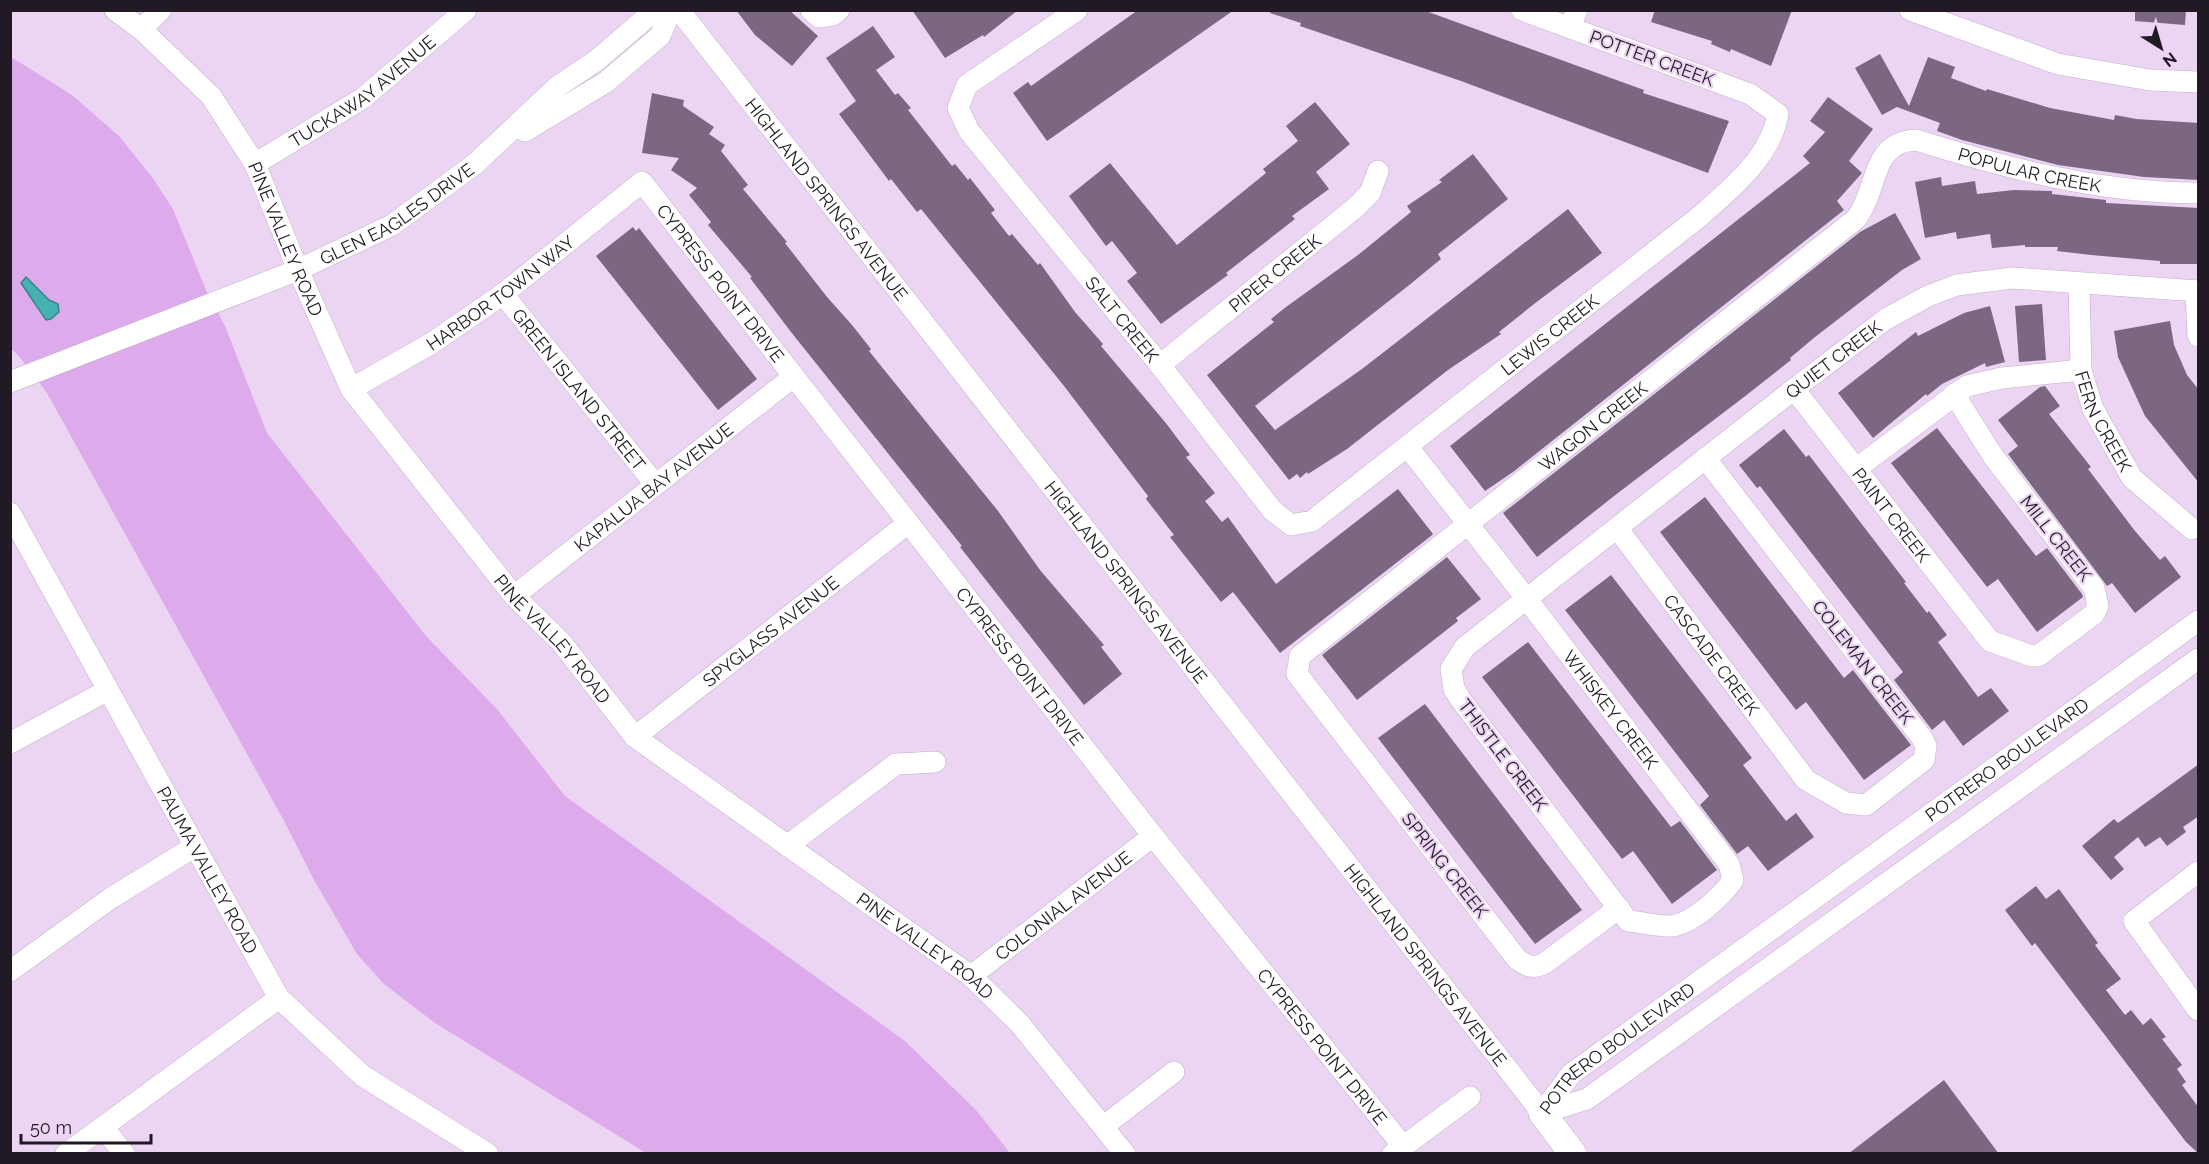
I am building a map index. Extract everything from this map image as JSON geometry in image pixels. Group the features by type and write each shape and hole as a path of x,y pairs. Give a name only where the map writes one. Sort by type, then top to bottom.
{"main road":[{"name":"HIGHLAND SPRINGS AVENUE","path":"1542,1113 1573,1154"}],"street":[{"name":"PINE VALLEY ROAD","path":"115,10 141,29 211,96 255,164 298,270 351,389 514,596 561,642 635,737 971,976 1020,1024 1125,1154"},
{"path":"141,29 161,10"},
{"name":"TUCKAWAY AVENUE","path":"255,164 363,98 466,10"},
{"path":"562,92 593,89 606,82 660,36 671,10"},
{"name":"HIGHLAND SPRINGS AVENUE","path":"679,10 1542,1113"},
{"path":"811,10 819,17 836,13"},
{"name":"SALT CREEK","path":"1077,10 967,85 958,108 969,131 1160,365 1272,510 1291,525"},
{"name":"POTTER CREEK","path":"1522,10 1574,19 1750,94 1778,114"},
{"path":"1911,10 2058,64 2150,80 2199,82"},
{"path":"562,92 577,70 654,14"},
{"path":"577,70 593,89"},
{"name":"GLEN EAGLES DRIVE","path":"10,382 298,270 392,225 475,164 562,92"},
{"name":"LEWIS CREEK","path":"1291,525 1312,521 1732,189 1774,134 1778,114"},
{"name":"POPULAR CREEK","path":"1878,169 1889,148 1897,142 1916,140 2043,177 2120,188 2199,193"},
{"name":"WAGON CREEK","path":"1297,674 1300,656 1307,648 1856,219 1867,202 1878,169"},
{"name":"PIPER CREEK","path":"1160,365 1355,208 1370,193 1378,171"},
{"name":"HARBOR TOWN WAY","path":"351,389 432,343 502,294 642,182"},
{"name":"CYPRESS POINT DRIVE","path":"642,182 1398,1150"},
{"name":"QUIET CREEK","path":"1526,597 1886,319 1928,296 1957,285 2012,278 2197,291"},
{"name":"FERN CREEK","path":"2079,284 2081,370 2093,409 2121,463 2132,478 2192,529"},
{"path":"2197,291 2199,336"},
{"name":"GREEN ISLAND STREET","path":"502,294 655,484"},
{"path":"1857,468 1967,386 2002,378 2081,370"},
{"name":"KAPALUA BAY AVENUE","path":"514,596 793,377"},
{"name":"PAINT CREEK","path":"1794,389 1989,642"},
{"name":"MILL CREEK","path":"1954,394 1993,456 2094,588 2098,598 2094,614 2045,653 2032,656 1989,642"},
{"name":"WHISKEY CREEK","path":"1407,446 1722,853 1732,871 1733,880 1726,890 1682,923 1664,925 1624,914"},
{"name":"COLEMAN CREEK","path":"1705,458 1926,746 1924,760 1866,805 1846,803 1806,780"},
{"name":"PAUMA VALLEY ROAD","path":"12,517 279,998 363,1076 488,1154"},
{"name":"SPYGLASS AVENUE","path":"635,737 907,524"},
{"name":"CASCADE CREEK","path":"1617,528 1806,780"},
{"name":"THISTLE CREEK","path":"1526,597 1465,646 1451,669 1454,689 1624,914"},
{"name":"POTRERO BOULEVARD","path":"1542,1113 1571,1074 2199,621"},
{"name":"POTRERO BOULEVARD","path":"1542,1113 1587,1099 2199,659"},
{"name":"SPRING CREEK","path":"1297,674 1510,950 1528,967 1536,968 1624,914"},
{"path":"10,743 108,690"},
{"path":"787,846 896,764 935,762"},
{"name":"COLONIAL AVENUE","path":"971,976 1153,836"},
{"path":"10,971 111,898 194,847"},
{"path":"2199,872 2134,921 2199,1010"},
{"path":"66,1154 279,998"},
{"path":"1104,1126 1174,1072"},
{"path":"1398,1150 1470,1097"},
{"path":"103,1127 124,1154"}],"shaded area":[{"path":"11,57 72,95 119,136 152,177 173,209 206,290 225,326 267,433 426,636 496,708 565,796 905,1041 976,1110 1010,1153 646,1153 435,1023 384,984 357,954 314,880 283,819 47,393 11,349"},
{"path":"26,277 49,300 58,304 59,312 51,319 46,320 21,283"}],"building":[{"path":"736,10 789,10 818,36 792,66 755,35"},
{"path":"912,10 1018,10 984,37 983,35 945,58"},
{"path":"1138,10 1234,10 1047,141 1013,93 1028,82 1031,86"},
{"path":"1271,10 1423,10 1644,90 1643,93 1729,121 1708,173 1461,81 1300,26 1301,23 1270,13"},
{"path":"1655,10 1792,10 1771,66 1731,49 1730,52 1711,44 1712,41 1651,22"},
{"path":"2135,10 2186,10 2185,25 2135,21"},
{"path":"873,26 895,57 876,70 895,95 898,93 911,108 908,110 952,166 955,164 968,180 970,178 995,210 991,213 1009,236 1012,234 1038,265 1040,263 1075,312 1103,344 1101,346 1165,422 1190,455 1186,457 1215,493 1205,501 1222,522 1228,517 1276,584 1398,489 1433,534 1280,653 1233,592 1221,602 1170,537 1174,535 1146,499 1148,496 1064,386 921,209 917,212 891,179 889,181 839,114 856,101 826,58"},
{"path":"1880,54 1909,106 1928,57 1955,67 1951,78 1986,91 1987,89 2050,108 2114,120 2115,115 2136,119 2199,123 2199,180 2144,177 2058,165 1962,140 1937,131 1940,123 1897,107 1882,115 1855,68"},
{"path":"652,93 684,100 683,106 714,127 709,134 725,145 721,151 748,185 743,189 998,511 1040,570 1104,645 1101,647 1122,674 1084,705 960,547 962,546 791,332 750,278 752,277 708,225 711,222 689,195 697,188 671,170 679,158 642,153"},
{"path":"1828,97 1873,129 1849,161 1862,173 1837,201 1844,210 1513,472 1485,491 1450,446 1810,163 1803,156 1825,132 1810,121"},
{"path":"1315,102 1350,144 1316,172 1329,189 1292,216 1295,219 1226,273 1228,275 1161,324 1127,281 1137,273 1112,241 1106,246 1069,196 1110,163 1177,245 1266,173 1263,169 1298,141 1286,126"},
{"path":"1473,154 1508,199 1438,254 1441,259 1408,286 1255,406 1275,430 1362,369 1568,209 1602,253 1499,332 1501,334 1448,370 1347,449 1308,474 1307,472 1300,478 1297,474 1289,480 1207,375 1274,322 1271,319 1286,307 1358,255 1411,212 1407,206 1442,182 1439,180"},
{"path":"1941,177 1942,186 1975,181 1977,194 2014,190 2052,191 2052,194 2106,200 2106,203 2199,208 2199,264 2160,264 2160,261 2057,251 2058,247 2025,247 2025,245 1992,248 1990,234 1957,239 1956,232 1925,238 1915,182"},
{"path":"1895,213 1921,259 1902,270 1815,337 1790,358 1791,360 1537,557 1503,513 1860,232"},
{"path":"633,227 636,231 639,228 757,379 718,410 596,256"},
{"path":"2042,304 2046,360 2019,362 2015,306"},
{"path":"1990,306 2005,362 1986,367 1985,363 1942,384 1927,396 1926,394 1873,438 1838,393 1916,332 1918,336 1964,313"},
{"path":"2170,321 2174,345 2187,375 2199,390 2199,483 2145,416 2118,357 2114,331"},
{"path":"2045,386 2060,406 2049,414 2091,467 2088,469 2135,531 2160,560 2165,556 2181,577 2135,613 2112,583 2107,586 2008,454 2018,446 1998,420 2040,387"},
{"path":"1937,428 2036,556 2047,548 2082,594 2083,597 2037,632 1998,579 1987,587 1891,463"},
{"path":"1784,429 1806,457 1809,455 1927,613 1929,611 1947,635 1938,642 1978,697 1991,688 2009,711 1963,746 1944,720 1932,730 1894,680 1903,672 1760,486 1757,488 1739,465"},
{"path":"1705,497 1844,678 1853,670 1911,745 1864,780 1806,702 1796,710 1660,532"},
{"path":"1447,557 1481,599 1456,618 1458,621 1357,700 1322,655"},
{"path":"1611,575 1752,758 1743,765 1786,821 1796,813 1814,837 1768,871 1748,846 1737,854 1700,805 1709,796 1565,610"},
{"path":"1528,642 1671,827 1680,821 1717,870 1672,904 1633,851 1622,859 1482,677"},
{"path":"1425,704 1582,910 1535,944 1378,738"},
{"path":"2199,764 2199,816 2183,827 2186,832 2167,846 2160,837 2145,847 2138,837 2114,857 2124,869 2111,880 2082,846 2114,819 2118,823"},
{"path":"2036,886 2046,899 2059,889 2098,943 2095,945 2121,979 2106,990 2125,1015 2131,1010 2143,1025 2151,1018 2166,1037 2162,1039 2182,1065 2177,1069 2186,1082 2182,1085 2199,1108 2199,1154 2186,1142 2035,943 2032,946 2005,910"},
{"path":"1944,1080 1999,1154 1848,1154"}]}
